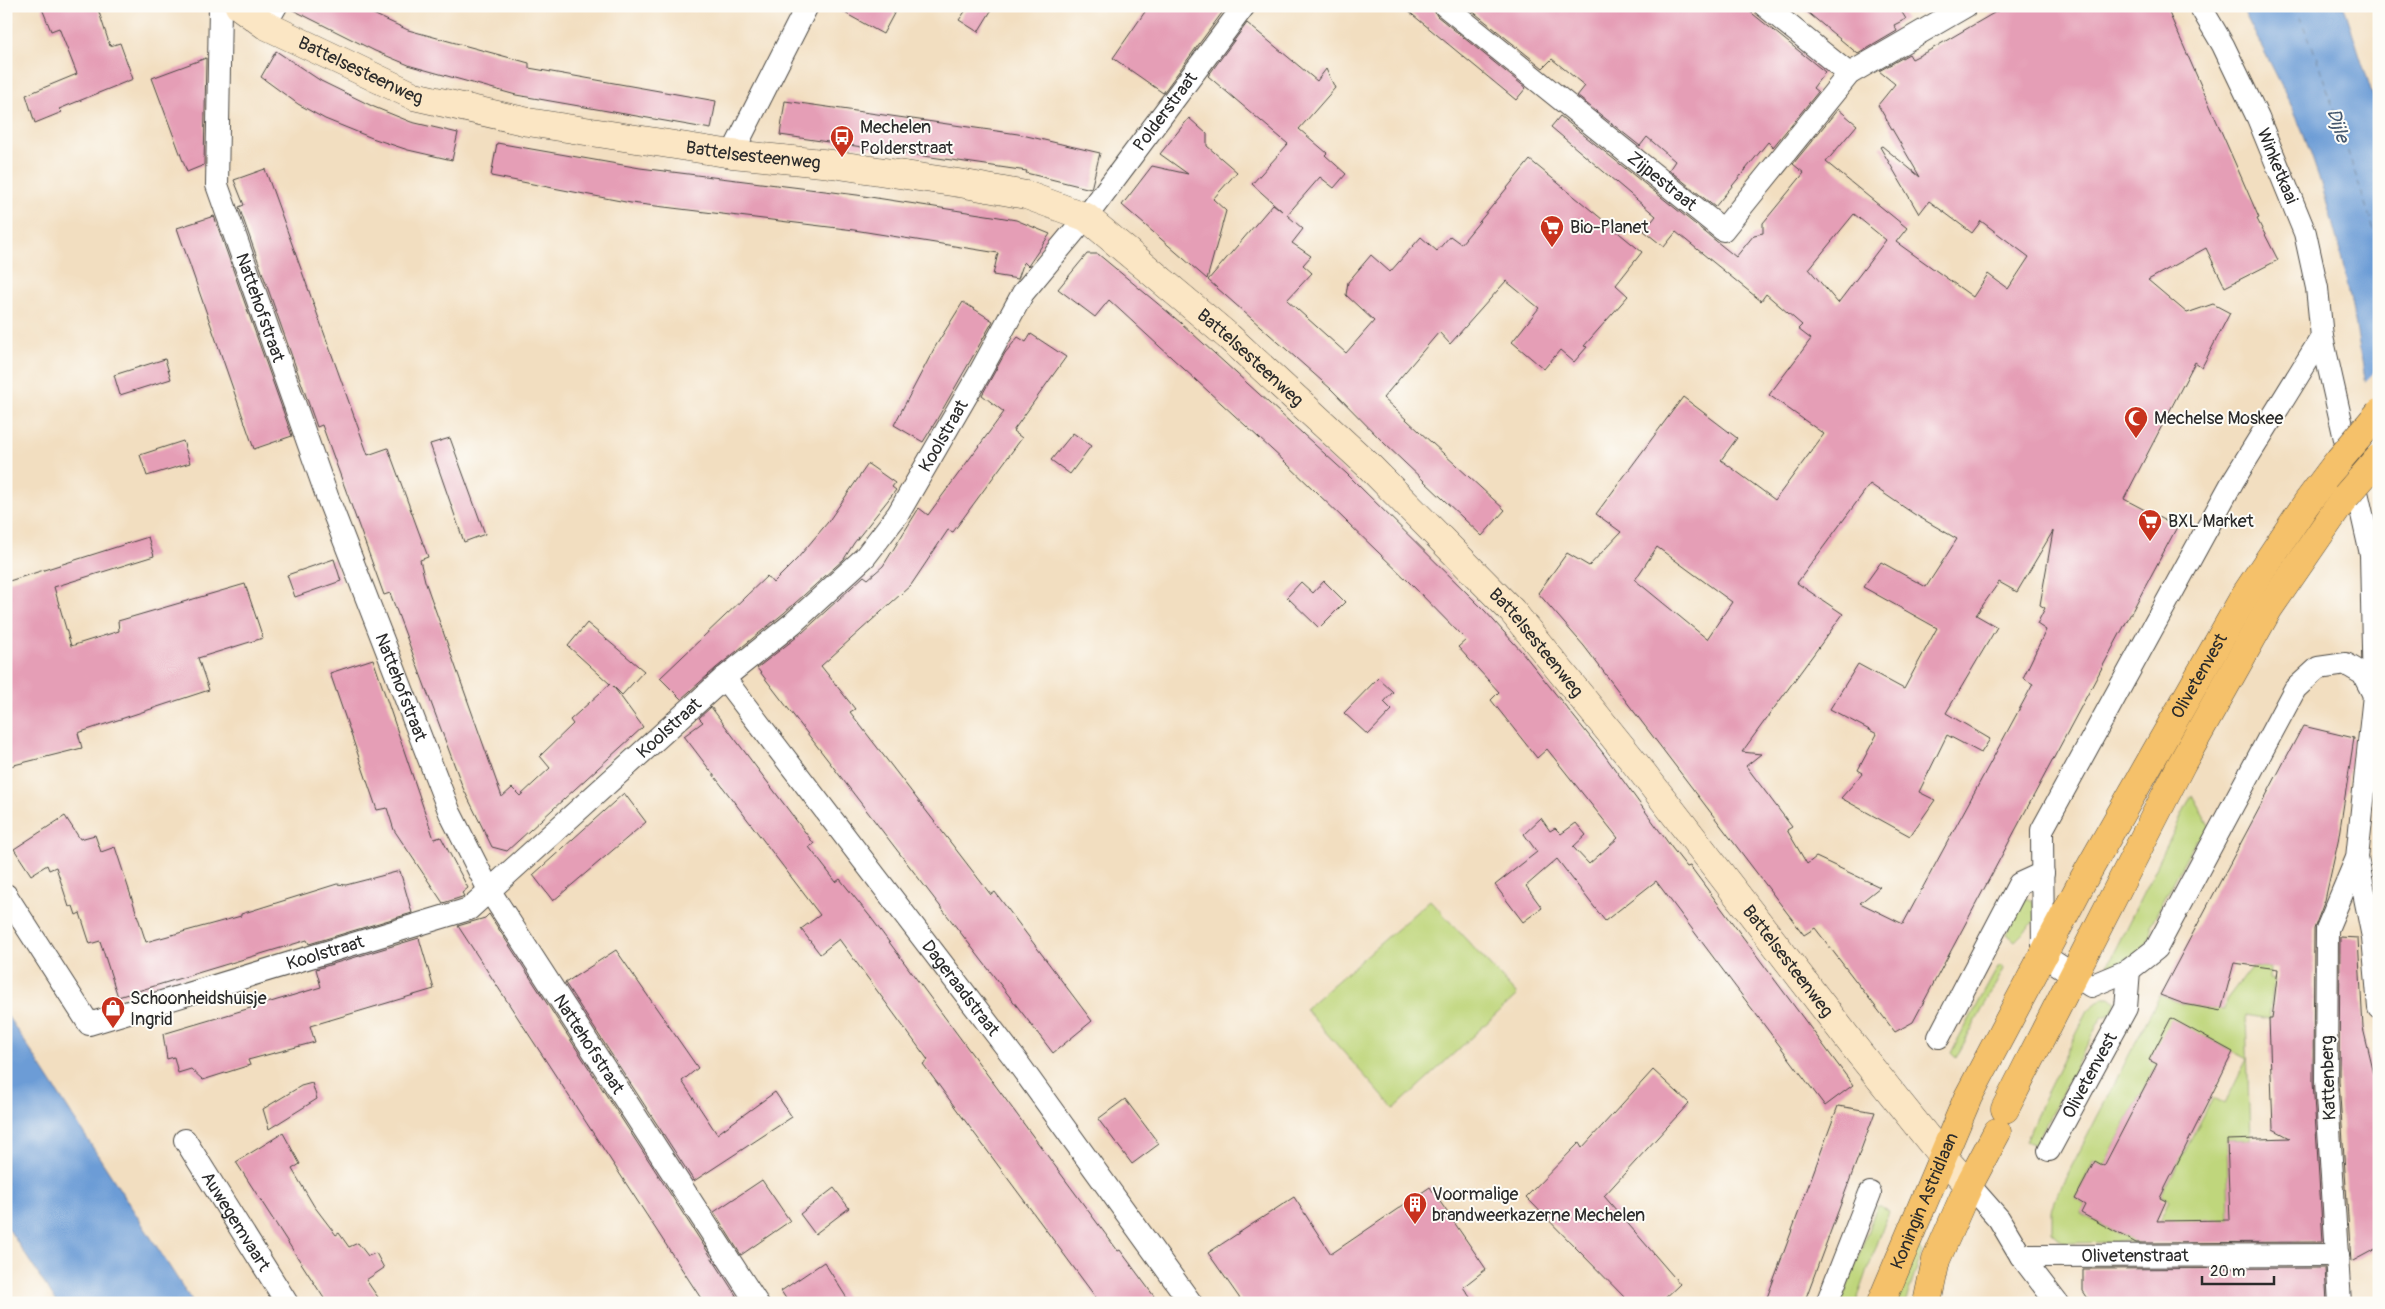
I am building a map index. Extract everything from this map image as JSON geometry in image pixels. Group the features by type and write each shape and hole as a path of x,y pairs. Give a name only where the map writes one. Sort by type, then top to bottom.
{"main road":[{"name":"Battelsesteenweg","path":"239,6 271,15 414,96 528,122 732,154 832,164 974,185 1026,195 1086,217 1229,337 1368,465 1512,611 1642,772 1942,1156 1969,1185"},
{"name":"Olivetenvest","path":"1968,1097 2090,866 2245,595 2306,504 2339,460 2379,413"},
{"name":"Olivetenvest","path":"2001,1120 2072,975 2182,762 2269,608 2346,496 2379,458"},
{"name":"Koningin Astridlaan","path":"1881,1303 1968,1097"},
{"name":"Koningin Astridlaan","path":"1927,1303 1936,1260 1969,1185 2001,1120"}],"street":[{"name":"Nattehofstraat","path":"220,6 217,185 327,496 450,813 489,890 757,1303"},
{"path":"732,154 807,6"},
{"name":"Polderstraat","path":"1086,217 1244,6"},
{"name":"Zijpestraat","path":"1445,6 1723,230 1850,74"},
{"path":"1765,6 1850,74 1966,6"},
{"name":"Winketkaai","path":"2200,6 2223,45 2258,118 2305,233 2317,288 2322,337"},
{"name":"Koolstraat","path":"6,895 88,1024 469,909 724,678 793,623 865,557 898,514 1023,292 1086,217"},
{"path":"2322,337 2371,554 2374,695 2357,858 2373,937 2379,1008"},
{"name":"Olivetenvest","path":"2043,955 2042,830 2233,482 2322,337"},
{"path":"2043,955 2091,986 2130,970 2156,949 2295,689 2318,668 2346,664 2363,674 2374,695"},
{"name":"Dageraadstraat","path":"724,678 1015,1059 1191,1303"},
{"name":"Kattenberg","path":"2340,1303 2326,1081 2327,929 2357,858"},
{"path":"1939,1037 2019,884 2043,873"},
{"name":"Olivetenvest","path":"2049,1150 2126,1008 2130,970"},
{"name":"Auwegemvaart","path":"185,1140 287,1303"},
{"path":"1969,1185 1999,1219 2021,1256 2057,1303"},
{"path":"1827,1303 1870,1192"},
{"name":"Olivetenstraat","path":"2021,1256 2338,1255"}],"green space":[{"path":"2192,795 2211,829 2206,837 2196,840 2151,924 2151,933 2145,946 2114,968 2108,964"},
{"path":"2025,898 2033,901 2036,920 2015,941 2007,934 2017,900"},
{"path":"1430,900 1517,995 1394,1109 1305,1009"},
{"path":"2002,965 2004,969 1956,1058 1951,1053 1998,967"},
{"path":"2252,966 2270,968 2269,979 2274,980 2269,1019 2246,1015 2250,1139 2227,1140 2229,1220 2194,1221 2151,1241 2170,1200 2161,1196 2213,1098 2225,1104 2247,1059 2171,1019 2157,1064 2104,1166 2094,1161 2075,1199 2085,1205 2081,1214 2144,1247 2125,1242 2064,1243 2052,1232 2052,1210 2060,1189 2160,995 2184,1004 2224,1011 2226,1000"},
{"path":"2104,997 2110,997 2116,1002 2111,1014 2101,1018 2035,1145 2026,1141 2043,1100 2088,1010"},
{"path":"1877,1206 1889,1211 1856,1303 1841,1303"},
{"path":"1915,1243 1922,1253 1905,1303 1892,1303"}],"water":[{"name":"Dijle","path":"2241,6 2344,6 2379,115 2379,467 2366,382 2350,299 2331,217 2319,177 2297,119"},
{"path":"6,1014 193,1303 57,1303 6,1225"}],"pier":[{"path":"2379,367 2379,470 2376,467 2363,384"}],"building":[{"path":"41,6 97,6 110,46 120,43 133,79 59,109 62,112 35,123 26,95 77,74 59,28 51,31"},
{"path":"289,6 356,6 408,30 529,63 529,68 716,101 711,129 516,95 411,66 375,51 289,8"},
{"path":"832,6 898,6 883,34"},
{"path":"969,6 994,6 978,32 959,20"},
{"path":"1149,6 1227,6 1163,93 1113,58"},
{"path":"1402,6 1432,6 1437,16 1526,88 1516,100"},
{"path":"1466,6 1743,6 1825,72 1813,88 1818,92 1773,147 1768,142 1715,207 1669,170 1675,161 1647,137 1640,146 1577,96 1585,86 1552,59 1543,68"},
{"path":"1800,6 1898,6 1906,19 1894,25 1897,31 1858,54"},
{"path":"2006,6 2166,6 2259,218 2257,219 2278,260 2225,287 2206,248 2148,280 2187,313 2213,304 2230,313 2202,367 2195,362 2124,499 2177,527 1913,1022 1895,1032 1815,928 1804,935 1584,646 1538,593 1567,553 1589,566 1621,532 1596,514 1683,397 1737,438 1721,460 1775,500 1824,434 1769,395 1811,339 1798,329 1802,325 1766,294 1761,301 1676,232 1664,247 1644,231 1656,216 1551,127 1560,116 1736,257 1754,235 1763,233 1763,223 1804,173 1793,164 1838,109 1857,125 1826,162 1907,228 1896,242 1973,297 1988,274 2008,289 2029,257 1981,221 1972,233 1929,201 1919,214 1880,147 1882,146 1920,177 1878,105 1895,84 1879,71 1909,54 1912,59","holes":["1854,214 1886,240 1838,303 1809,269","1870,484 1914,514 1957,539 1926,587 1881,562 1863,587 1937,628 1904,689 1858,664 1830,709 1877,734 1858,770 1863,773 1841,798 1910,836 1935,800 1919,792 1947,735 1981,753 1990,739 1946,713 1997,627 1976,615 1999,582 2017,592 2053,531 2040,605 2045,608 2037,624 2046,630 2023,678 2033,684 1903,924 1860,903 1880,887 1816,857 1807,864 1787,830 1792,827 1746,766 1761,754 1742,752 1843,614 1797,583","1657,547 1732,602 1707,639 1635,580"]},
{"path":"1247,23 1317,81 1326,69 1335,88 1299,129 1327,153 1325,155 1346,174 1334,188 1320,177 1287,215 1303,229 1292,243 1311,256 1303,265 1312,273 1287,300 1346,353 1374,321 1346,295 1348,282 1371,255 1390,272 1421,237 1437,251 1450,236 1461,244 1530,160 1642,252 1616,285 1628,296 1584,346 1587,347 1574,362 1560,350 1544,369 1512,342 1539,308 1506,281 1450,344 1439,332 1383,398 1505,510 1482,536 1385,444 1331,389 1208,280 1273,204 1282,211 1252,184 1288,144 1208,76"},
{"path":"276,51 321,81 374,107 411,122 458,133 452,160 408,150 372,138 325,119 298,104 261,77"},
{"path":"206,58 204,165 187,172 152,78"},
{"path":"785,101 1018,134 1100,153 1091,189 1026,173 1027,171 780,135"},
{"path":"1189,118 1207,134 1207,146 1237,172 1213,199 1226,211 1207,279 1122,205 1152,166 1188,174 1160,154"},
{"path":"497,143 640,168 857,195 993,216 1016,220 1050,234 1028,266 1024,262 1018,279 993,275 998,253 854,230 631,203 491,176"},
{"path":"265,169 368,455 388,448 428,557 420,560 425,581 502,797 512,788 520,796 550,768 540,756 573,724 570,720 610,684 568,646 587,623 644,671 622,695 613,686 643,727 507,851 492,847 463,788 390,593 384,595 322,425 317,427 239,207 244,205 234,180"},
{"path":"214,216 292,436 254,449 177,228"},
{"path":"1087,254 1098,254 1181,323 1347,474 1485,611 1522,652 1603,753 1672,848 1687,867 1690,866 1853,1085 1825,1106 1656,881 1605,921 1557,859 1526,886 1542,908 1523,922 1495,885 1537,852 1524,834 1541,818 1550,831 1555,828 1561,834 1576,823 1586,835 1573,847 1589,864 1618,838 1547,749 1537,758 1491,700 1499,692 1458,647 1466,640 1409,582 1284,461 1109,300 1095,317 1058,289"},
{"path":"963,302 993,321 923,442 894,425 935,347"},
{"path":"1031,334 1066,357 1013,431 1022,438 953,532 948,530 911,585 821,666 855,709 850,712 991,895 995,892 1092,1021 1053,1053 757,668 802,633 864,576 868,579 883,566 919,508 928,515 1004,412 982,395 1005,353 1018,337 1026,342"},
{"path":"165,359 171,379 120,395 114,375"},
{"path":"1073,433 1091,446 1070,474 1051,460"},
{"path":"450,438 485,534 464,542 430,444"},
{"path":"183,441 190,463 147,476 140,455"},
{"path":"868,464 895,483 892,487 896,490 854,543 844,559 784,613 681,699 660,678 767,576 773,583 797,559 828,522"},
{"path":"148,537 154,556 54,587 71,646 119,631 118,621 245,584 263,638 198,658 209,690 78,733 82,748 6,767 6,582"},
{"path":"334,559 341,581 295,597 287,575"},
{"path":"1324,581 1345,602 1319,628 1287,597 1301,582 1313,593"},
{"path":"373,659 434,839 441,837 468,888 462,893 464,896 462,897 443,903 394,830 387,808 377,810 330,673"},
{"path":"1378,678 1393,692 1384,702 1392,710 1368,735 1344,713"},
{"path":"711,707 814,844 809,847 836,882 840,879 872,919 1118,1251 1120,1250 1159,1303 1100,1303 923,1064 928,1060 839,939 820,954 801,929 820,915 684,736 703,722 699,718"},
{"path":"2303,726 2354,738 2338,842 2325,900 2314,929 2313,1081 2323,1242 2136,1243 2081,1213 2085,1205 2075,1199 2095,1161 2104,1166 2157,1064 2149,1060 2171,1018 2233,1052 2160,1198 2166,1201 2157,1221 2230,1220 2227,1140 2290,1138 2273,1129 2269,1019 2272,1019 2278,969 2234,963 2221,1011 2184,1004 2160,995"},
{"path":"624,793 646,822 553,901 533,875"},
{"path":"65,816 80,839 95,835 101,852 115,847 146,942 241,916 241,914 337,884 346,885 400,871 412,913 309,944 307,940 118,997 100,941 90,944 80,913 76,915 73,906 69,907 56,867 49,870 47,865 31,875 14,849"},
{"path":"489,914 741,1303 704,1303 458,926 485,918"},
{"path":"2340,937 2358,938 2363,1028 2379,1095 2379,1247 2351,1262 2339,1081"},
{"path":"419,938 434,989 310,1026 315,1042 248,1060 250,1065 203,1080 191,1069 178,1073 174,1057 167,1059 163,1034 321,987 316,969"},
{"path":"616,950 698,1068 682,1081 717,1134 775,1092 792,1117 694,1181 565,983"},
{"path":"1653,1070 1689,1103 1604,1196 1680,1284 1660,1303 1630,1303 1526,1197 1579,1143 1582,1148"},
{"path":"312,1083 317,1099 269,1129 263,1109 301,1086"},
{"path":"1125,1099 1159,1144 1132,1164 1098,1119"},
{"path":"1838,1106 1875,1112 1804,1303 1765,1303"},
{"path":"283,1133 300,1164 292,1169 314,1206 336,1235 339,1233 349,1247 358,1243 368,1256 376,1253 384,1268 366,1280 382,1303 327,1303 236,1162"},
{"path":"762,1180 790,1221 741,1255 714,1212"},
{"name":"Voormalige brandweerkazerne Mechelen","path":"1430,1187 1486,1269 1463,1287 1474,1303 1243,1303 1208,1253 1294,1197 1331,1254"},
{"path":"834,1188 849,1208 815,1234 800,1214"},
{"path":"824,1262 850,1303 789,1303 781,1291"},
{"path":"2325,1268 2327,1303 2091,1303 2083,1291 2083,1269"}],"ferry route":[{"path":"2295,6 2316,56 2379,245"}],"place":[{"name":"Mechelen Polderstraat","path":"842,158"},
{"name":"Bio-Planet","path":"1552,248"},
{"name":"Mechelse Moskee","path":"2136,439"},
{"name":"BXL Market","path":"2150,542"},
{"name":"Schoonheidshuisje Ingrid","path":"113,1029"},
{"name":"Voormalige brandweerkazerne Mechelen","path":"1415,1225"}]}
